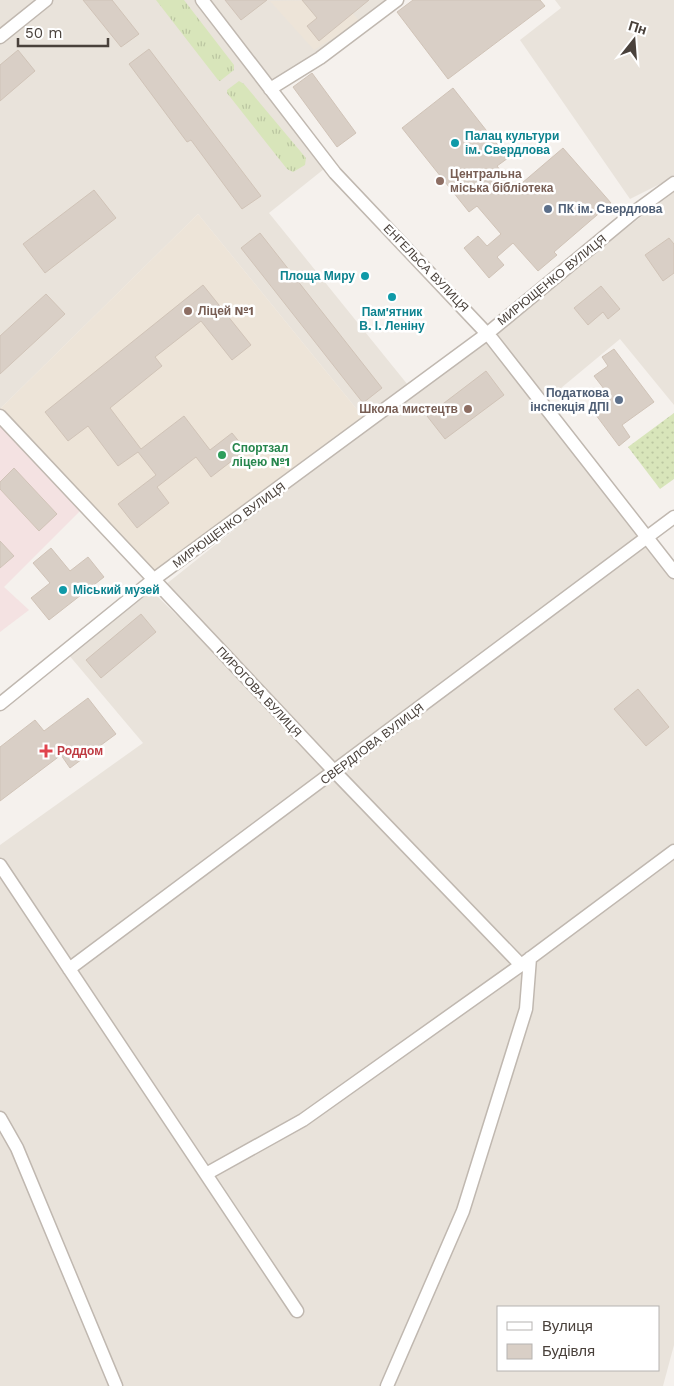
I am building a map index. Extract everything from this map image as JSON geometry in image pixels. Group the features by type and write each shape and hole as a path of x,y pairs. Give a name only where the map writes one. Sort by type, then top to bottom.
{"street":[{"path":"0,37 46,0"},
{"name":"ЕНГЕЛЬСА ВУЛИЦЯ","path":"202,0 335,173 488,333 674,572"},
{"path":"270,90 320,58 397,0"},
{"name":"МИРЮЩЕНКО ВУЛИЦЯ","path":"0,704 153,580 488,333 633,214 674,183"},
{"name":"ПИРОГОВА ВУЛИЦЯ","path":"0,416 335,772 525,962"},
{"name":"СВЕРДЛОВА ВУЛИЦЯ","path":"69,969 674,517"},
{"path":"206,1174 303,1120 525,962 674,851"},
{"path":"0,865 297,1312"},
{"path":"388,1386 462,1211 526,1009 525,962"},
{"path":"0,1118 17,1148 116,1386"}],"shaded area":[{"path":"0,0 394,0 271,89 329,165 269,213 412,390 674,192 674,405 620,339 543,403 674,572 674,1345 663,1386 0,1386 0,845 143,743 68,654 152,591 325,762 165,585 368,423 198,214 0,409","holes":["530,959 525,1006 521,965"]},
{"path":"342,0 360,22 314,50 270,1"},
{"path":"555,0 674,0 674,175 630,199 520,40 561,8"},
{"name":"Ліцей №1","path":"198,214 368,423 152,573 0,416 0,409"},
{"path":"0,416 85,506 4,587 29,610 0,632"}],"green space":[{"path":"156,0 184,0 234,65 234,70 220,81 218,80"},
{"path":"239,81 244,84 306,158 305,165 293,172 287,169 227,93 227,90"},
{"path":"674,413 674,479 660,489 628,447"}],"building":[{"path":"83,0 112,0 139,34 121,47"},
{"path":"225,0 267,0 241,20"},
{"path":"302,0 369,0 319,41 307,26 317,18"},
{"path":"413,0 540,0 545,6 448,79 397,12"},
{"path":"149,49 261,196 242,209 191,140 187,142 129,64"},
{"path":"18,50 35,71 0,101 0,65"},
{"path":"312,73 356,133 337,147 293,87"},
{"path":"453,88 508,158 497,166 515,189 563,148 611,203 554,252 557,255 538,271 513,243 497,257 504,265 489,278 464,248 478,236 487,246 501,234 477,206 469,212 402,128"},
{"path":"94,190 116,218 45,273 23,244"},
{"path":"260,233 382,388 363,403 241,248"},
{"path":"669,238 674,244 674,273 663,281 645,255"},
{"path":"203,285 251,345 232,360 201,321 155,357 162,366 110,408 141,449 184,416 210,450 232,433 246,450 211,477 196,457 157,487 169,503 137,528 118,504 156,475 138,452 118,466 88,426 68,441 45,412"},
{"path":"601,286 620,309 608,319 603,312 588,325 574,308"},
{"path":"46,294 65,314 0,374 0,336"},
{"path":"614,349 654,402 622,425 630,437 619,446 590,407 608,394 594,376 608,366 602,357"},
{"path":"486,371 504,395 445,439 427,416"},
{"path":"14,468 57,514 39,531 0,489 0,482"},
{"path":"0,541 14,556 0,568"},
{"name":"Міський музей","path":"51,548 70,571 88,557 104,577 49,620 31,598 50,583 33,563"},
{"path":"141,614 156,632 101,678 86,660"},
{"path":"638,689 669,727 646,746 614,709"},
{"name":"Роддом","path":"88,698 116,734 70,768 61,755 0,801 0,747 35,720 44,731"}],"place":[{"name":"Палац культури ім. Свердлова","path":"455,143"},
{"name":"Центральна міська бібліотека","path":"440,181"},
{"name":"ПК ім. Свердлова","path":"548,209"},
{"name":"Площа Миру","path":"365,276"},
{"name":"Пам'ятник В. І. Леніну","path":"392,297"},
{"name":"Ліцей №1","path":"188,311"},
{"name":"Податкова інспекція ДПІ","path":"619,400"},
{"name":"Школа мистецтв","path":"468,409"},
{"name":"Спортзал ліцею №1","path":"222,455"},
{"name":"Міський музей","path":"63,590"},
{"name":"Роддом","path":"46,751"}]}
